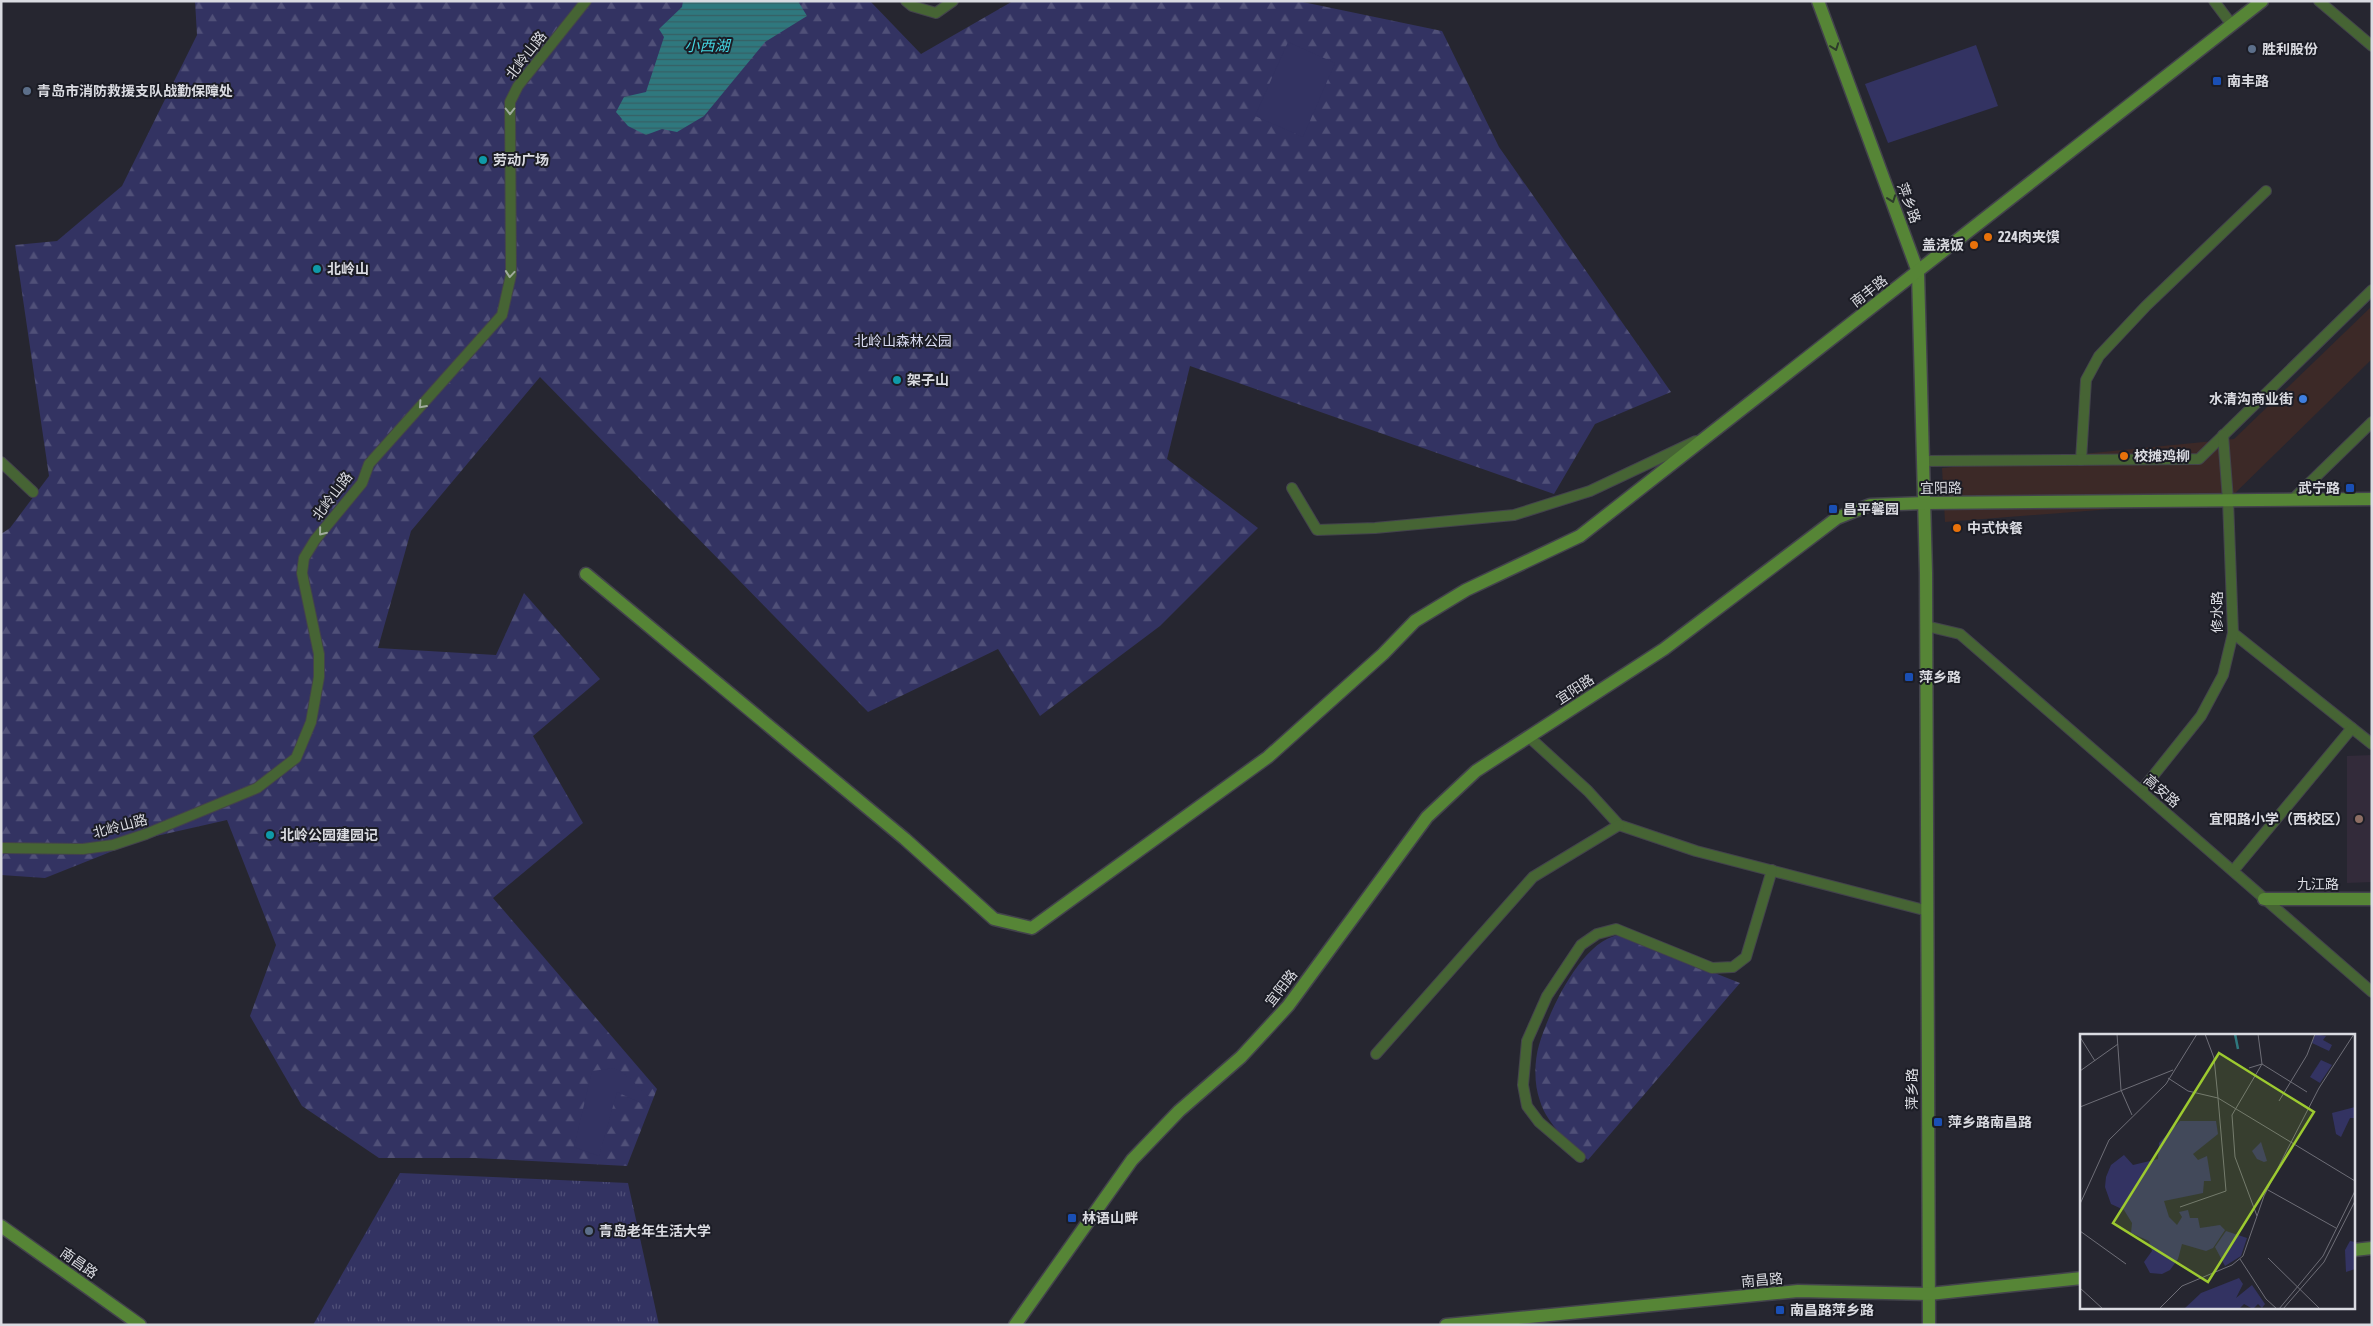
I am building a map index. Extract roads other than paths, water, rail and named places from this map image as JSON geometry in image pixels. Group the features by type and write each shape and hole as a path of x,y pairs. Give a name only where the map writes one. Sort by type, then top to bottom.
{"street":[{"name":"北岭山路","path":"1,848 83,849 113,844 146,834 257,788 296,758 311,722 319,678 319,654 302,572 304,558 315,540 362,483 369,464 502,315 511,275 510,102 518,86 586,1"},
{"path":"906,1 912,6 936,13 952,1"},
{"name":"萍乡路","path":"1818,1 1918,272 1925,503 1929,1325"},
{"path":"2214,1 2232,24"},
{"name":"南丰路","path":"586,574 906,839 994,919 1032,928 1268,756 1383,654 1415,621 1466,590 1580,536 1705,436 1918,272 2262,1"},
{"path":"2318,1 2372,46"},
{"path":"2081,460 2086,380 2099,356 2139,313 2266,191"},
{"path":"1924,460 2199,458 2372,290"},
{"path":"2293,499 2372,422"},
{"name":"修水路","path":"2141,791 2201,716 2223,675 2233,633 2228,500 2222,435"},
{"path":"1292,488 1318,530 1376,528 1514,515 1590,491 1705,436"},
{"path":"1,462 33,492"},
{"name":"宜阳路","path":"1015,1325 1132,1160 1179,1111 1241,1057 1288,1006 1426,817 1476,771 1664,649 1836,518 1851,511 1870,506 1925,503 2372,499"},
{"name":"高安路","path":"1926,626 1960,634 2372,992"},
{"path":"2233,633 2372,744"},
{"path":"2233,871 2352,728"},
{"path":"1529,737 1588,791 1619,825 1696,850 1928,911"},
{"path":"1376,1054 1533,877 1619,825"},
{"path":"1580,1157 1539,1122 1527,1106 1523,1085 1527,1041 1547,996 1581,945 1597,934 1616,929 1712,968 1733,967 1746,957 1772,870"},
{"name":"九江路","path":"2264,899 2372,899"},
{"name":"南昌路","path":"1,1226 140,1325"},
{"path":"2356,1250 2372,1248"},
{"name":"南昌路","path":"1446,1325 1798,1291 1928,1294 2080,1278"}],"water":[{"name":"小西湖","path":"683,1 798,1 807,16 765,42 704,116 677,132 662,129 646,135 628,126 616,112 624,97 646,92 664,37 659,29 682,7"}],"place":[{"name":"胜利股份","path":"2252,49"},
{"name":"南丰路","path":"2217,81"},
{"name":"青岛市消防救援支队战勤保障处","path":"27,91"},
{"name":"劳动广场","path":"483,160"},
{"name":"224肉夹馍","path":"1988,237"},
{"name":"盖浇饭","path":"1974,245"},
{"name":"北岭山","path":"317,269"},
{"name":"架子山","path":"897,380"},
{"name":"水清沟商业街","path":"2303,399"},
{"name":"校摊鸡柳","path":"2124,456"},
{"name":"武宁路","path":"2350,488"},
{"name":"昌平馨园","path":"1833,509"},
{"name":"中式快餐","path":"1957,528"},
{"name":"萍乡路","path":"1909,677"},
{"name":"宜阳路小学（西校区）","path":"2359,819"},
{"name":"北岭公园建园记","path":"270,835"},
{"name":"萍乡路南昌路","path":"1938,1122"},
{"name":"林语山畔","path":"1072,1218"},
{"name":"青岛老年生活大学","path":"589,1231"},
{"name":"南昌路萍乡路","path":"1780,1310"}],"park label":[{"name":"北岭山森林公园","path":"903,341"}]}
